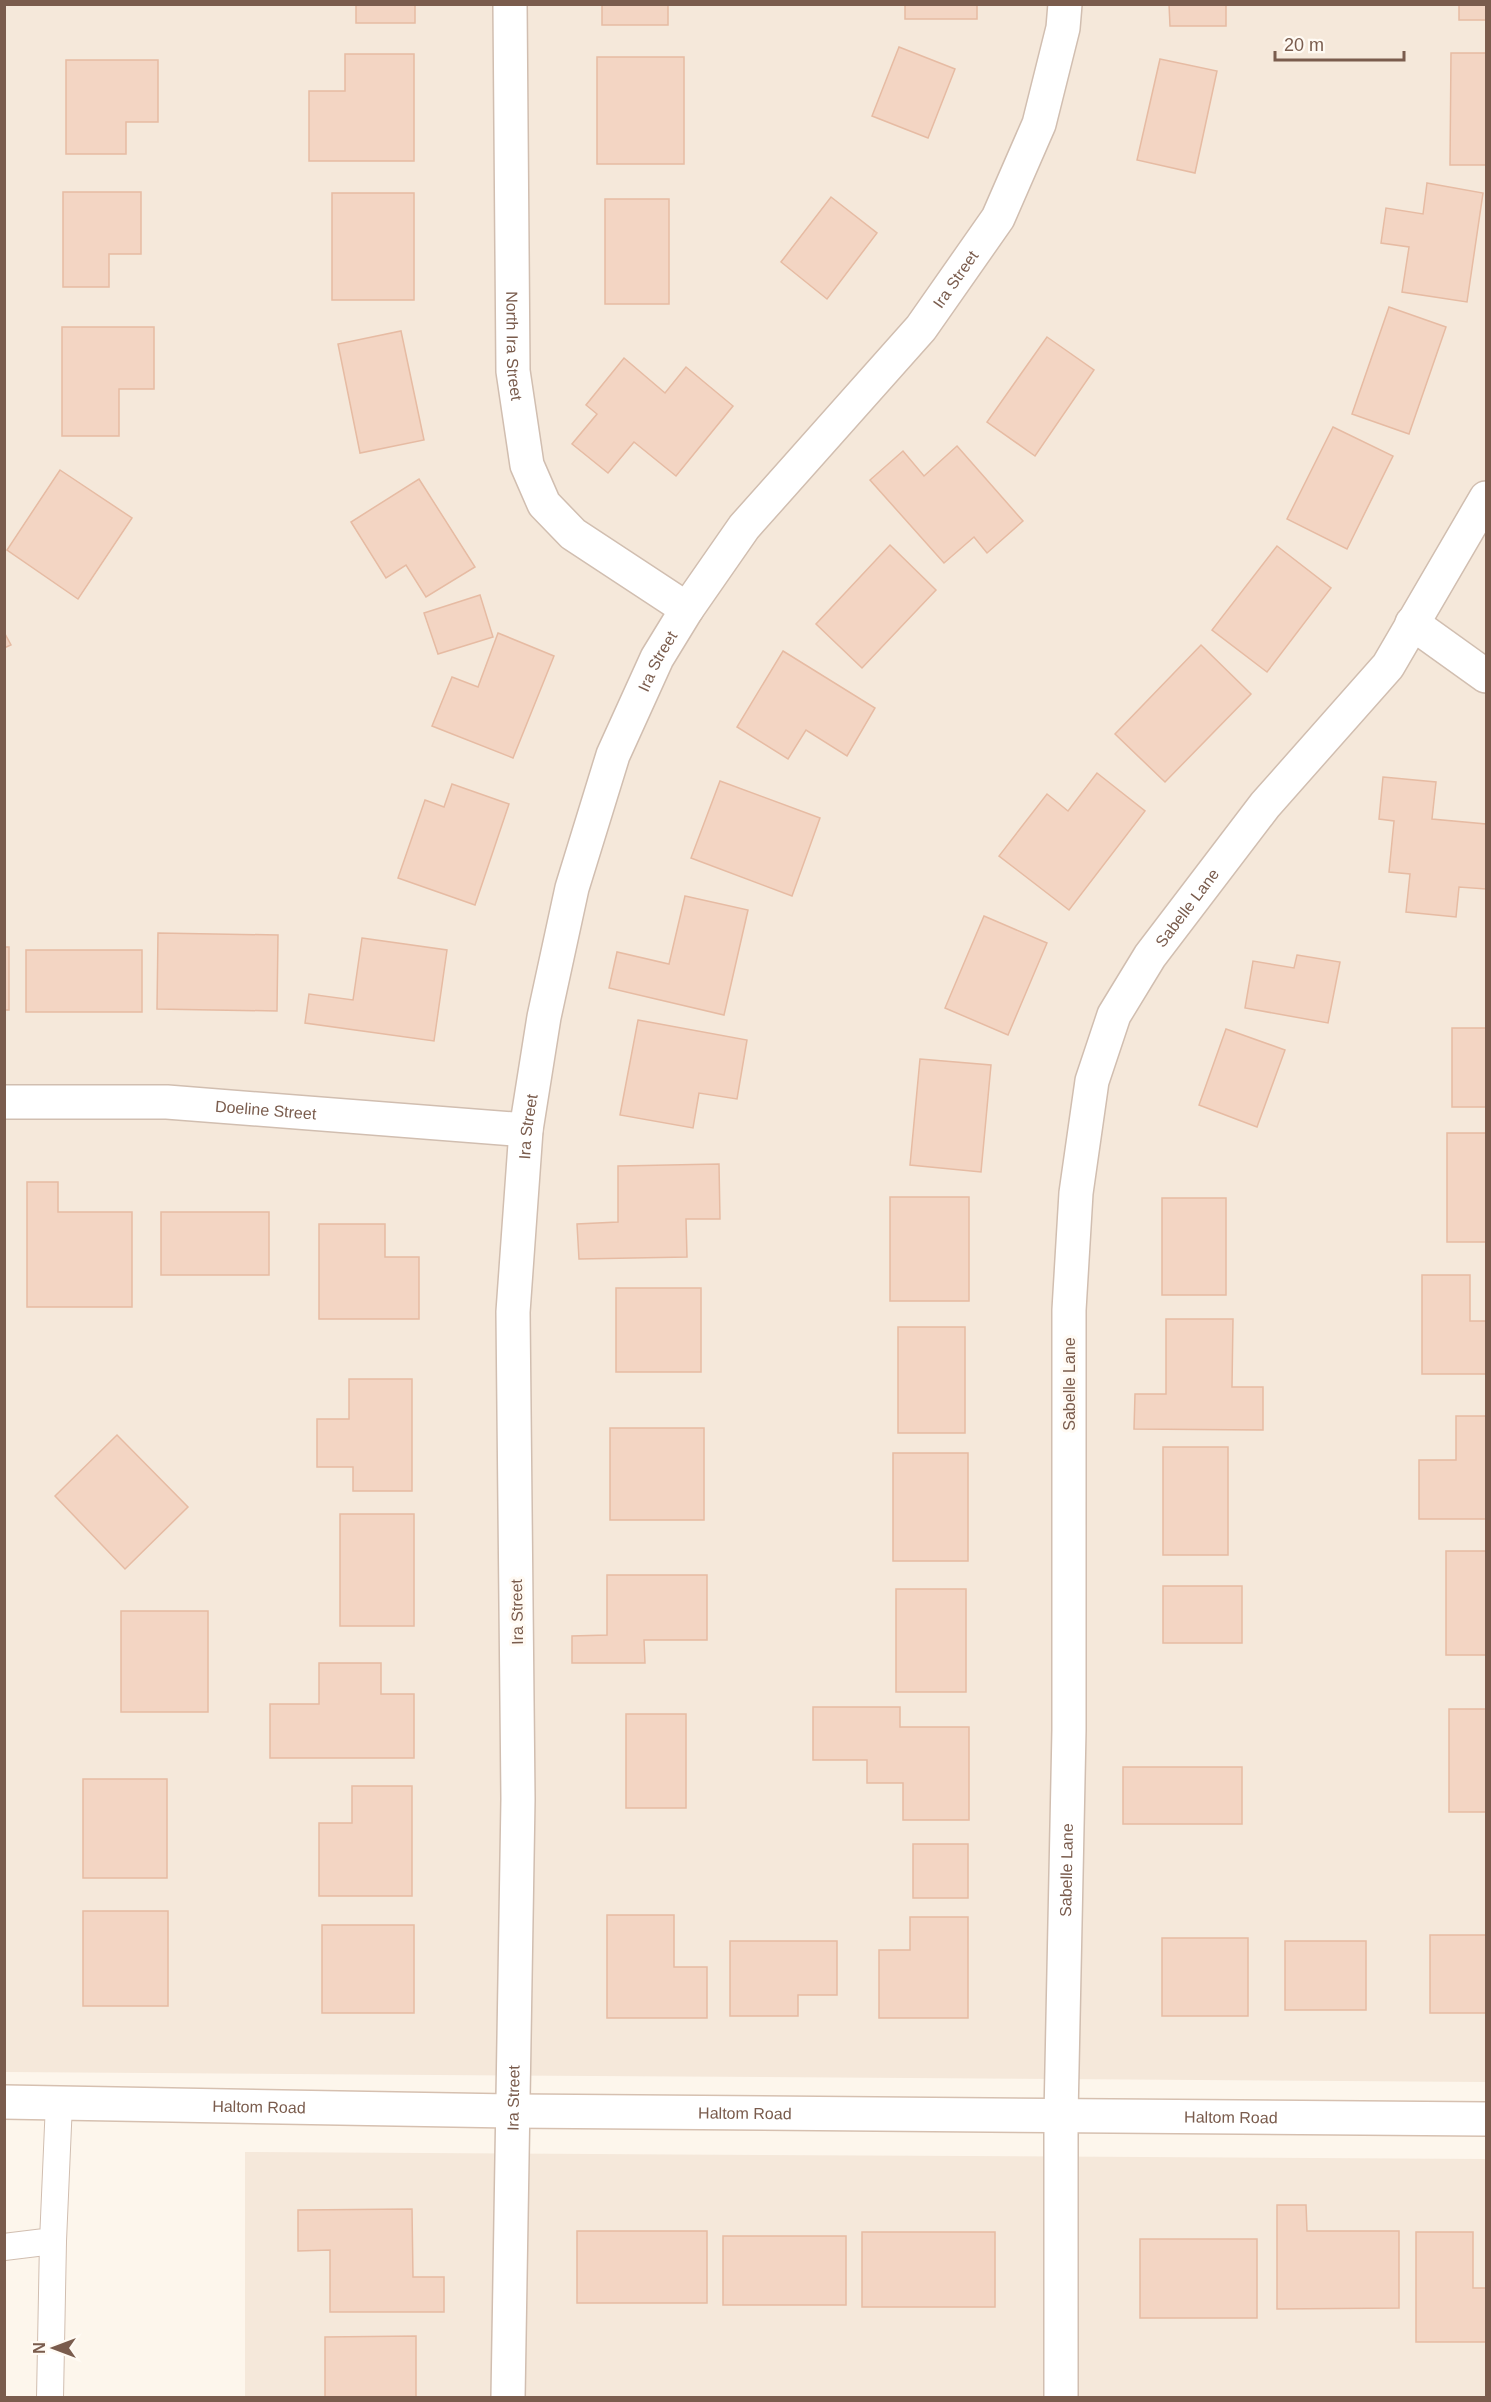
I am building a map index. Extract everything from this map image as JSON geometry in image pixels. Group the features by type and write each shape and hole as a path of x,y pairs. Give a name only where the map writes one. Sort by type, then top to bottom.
{"street":[{"name":"North Ira Street","path":"510,4 513,371 527,465 544,504 573,534 687,609"},
{"name":"Ira Street","path":"508,2397 518,1799 513,1312 526,1130 544,1017 572,888 613,754 657,658 687,609 744,527 921,328 998,218 1039,124 1063,28 1065,4"},
{"name":"Sabelle Lane","path":"1060,2397 1060,2116 1069,1730 1069,1310 1076,1193 1092,1081 1114,1015 1150,956 1265,805 1388,666 1486,498"},
{"path":"1412,623 1486,676"},
{"name":"Doeline Street","path":"4,1102 167,1102 526,1130"},
{"name":"Haltom Road","path":"4,2102 513,2110 1486,2119"}],"lane":[{"path":"51,2397 53,2241 59,2103"},
{"path":"4,2247 53,2241"}],"shaded area":[{"path":"5,5 1486,5 1486,2082 5,2072"},
{"path":"245,2152 1486,2159 1486,2397 245,2397"}],"building":[{"path":"356,4 415,4 415,23 356,23"},
{"path":"602,4 668,4 668,25 602,25"},
{"path":"905,4 977,4 977,19 905,19"},
{"path":"1169,4 1226,4 1226,26 1170,26"},
{"path":"1459,4 1486,4 1486,20 1459,20"},
{"path":"899,47 955,69 928,138 872,116"},
{"path":"1451,53 1486,53 1486,165 1450,165"},
{"path":"345,54 414,54 414,161 309,161 309,91 345,91"},
{"path":"597,57 684,57 684,164 597,164"},
{"path":"1160,59 1217,71 1195,173 1137,160"},
{"path":"66,60 158,60 158,122 126,122 126,154 66,154"},
{"path":"1427,183 1483,193 1467,302 1402,292 1409,247 1381,243 1386,208 1423,214"},
{"path":"63,192 141,192 141,254 109,254 109,287 63,287"},
{"path":"332,193 414,193 414,300 332,300"},
{"path":"831,197 877,233 827,299 781,262"},
{"path":"605,199 669,199 669,304 605,304"},
{"path":"1389,307 1446,327 1409,434 1352,414"},
{"path":"62,327 154,327 154,389 119,389 119,436 62,436"},
{"path":"401,331 424,440 360,453 338,344"},
{"path":"1047,337 1094,370 1035,456 987,422"},
{"path":"624,358 665,393 686,367 733,406 676,476 634,442 608,473 572,444 597,414 586,405"},
{"path":"1333,427 1393,456 1347,549 1287,519"},
{"path":"957,446 1023,521 987,553 974,537 944,563 870,480 903,451 924,476"},
{"path":"60,470 132,518 78,599 7,550"},
{"path":"419,479 475,567 426,597 406,565 386,578 351,522"},
{"path":"890,545 936,590 862,668 816,624"},
{"path":"1277,546 1331,588 1267,672 1212,630"},
{"path":"480,595 493,637 438,654 424,613"},
{"path":"4,632 11,645 4,648"},
{"path":"498,633 554,656 513,758 432,726 452,677 478,687"},
{"path":"1201,645 1251,694 1165,782 1115,734"},
{"path":"783,651 875,708 847,756 806,730 788,759 737,727"},
{"path":"1097,773 1145,811 1069,910 999,856 1047,794 1068,811"},
{"path":"1383,777 1436,782 1432,819 1486,824 1486,889 1459,887 1456,917 1406,912 1410,874 1389,872 1394,821 1379,819"},
{"path":"720,781 820,818 792,896 691,858"},
{"path":"452,784 509,804 475,905 398,878 425,800 444,807"},
{"path":"685,896 748,910 724,1015 609,988 617,952 669,964"},
{"path":"984,916 1047,943 1008,1035 945,1008"},
{"path":"158,933 278,935 277,1011 157,1009"},
{"path":"362,938 447,950 434,1041 305,1023 309,994 353,1000"},
{"path":"4,947 9,947 9,1010 4,1010"},
{"path":"26,950 142,950 142,1012 26,1012"},
{"path":"1297,955 1340,962 1328,1023 1245,1008 1253,961 1294,968"},
{"path":"638,1020 747,1040 737,1099 699,1093 693,1128 620,1115"},
{"path":"1452,1028 1486,1028 1486,1107 1452,1107"},
{"path":"1226,1029 1285,1050 1257,1127 1199,1105"},
{"path":"920,1059 991,1065 981,1172 910,1165"},
{"path":"1447,1133 1486,1133 1486,1242 1447,1242"},
{"path":"719,1164 720,1219 686,1219 687,1257 579,1259 577,1224 618,1222 618,1166"},
{"path":"27,1182 58,1182 58,1212 132,1212 132,1307 27,1307"},
{"path":"890,1197 969,1197 969,1301 890,1301"},
{"path":"1162,1198 1226,1198 1226,1295 1162,1295"},
{"path":"161,1212 269,1212 269,1275 161,1275"},
{"path":"319,1224 385,1224 385,1257 419,1257 419,1319 319,1319"},
{"path":"1422,1275 1470,1275 1470,1321 1486,1321 1486,1374 1422,1374"},
{"path":"616,1288 701,1288 701,1372 616,1372"},
{"path":"1166,1319 1233,1319 1232,1387 1263,1387 1263,1430 1134,1429 1135,1394 1166,1394"},
{"path":"898,1327 965,1327 965,1433 898,1433"},
{"path":"349,1379 412,1379 412,1491 353,1491 353,1467 317,1467 317,1419 349,1419"},
{"path":"1456,1416 1486,1416 1486,1519 1419,1519 1419,1460 1456,1460"},
{"path":"610,1428 704,1428 704,1520 610,1520"},
{"path":"117,1435 188,1507 125,1569 55,1496"},
{"path":"1163,1447 1228,1447 1228,1555 1163,1555"},
{"path":"893,1453 968,1453 968,1561 893,1561"},
{"path":"340,1514 414,1514 414,1626 340,1626"},
{"path":"1446,1551 1486,1551 1486,1655 1446,1655"},
{"path":"607,1575 707,1575 707,1640 644,1640 645,1663 572,1663 572,1636 607,1635"},
{"path":"1163,1586 1242,1586 1242,1643 1163,1643"},
{"path":"896,1589 966,1589 966,1692 896,1692"},
{"path":"121,1611 208,1611 208,1712 121,1712"},
{"path":"319,1663 381,1663 381,1694 414,1694 414,1758 270,1758 270,1704 319,1704"},
{"path":"813,1707 900,1707 900,1727 969,1727 969,1820 903,1820 903,1783 867,1783 867,1760 813,1760"},
{"path":"1449,1709 1486,1709 1486,1812 1449,1812"},
{"path":"626,1714 686,1714 686,1808 626,1808"},
{"path":"1123,1767 1242,1767 1242,1824 1123,1824"},
{"path":"83,1779 167,1779 167,1878 83,1878"},
{"path":"352,1786 412,1786 412,1896 319,1896 319,1823 352,1823"},
{"path":"913,1844 968,1844 968,1898 913,1898"},
{"path":"83,1911 168,1911 168,2006 83,2006"},
{"path":"607,1915 674,1915 674,1967 707,1967 707,2018 607,2018"},
{"path":"910,1917 968,1917 968,2018 879,2018 879,1950 910,1950"},
{"path":"322,1925 414,1925 414,2013 322,2013"},
{"path":"1430,1935 1486,1935 1486,2013 1430,2013"},
{"path":"1162,1938 1248,1938 1248,2016 1162,2016"},
{"path":"730,1941 837,1941 837,1995 798,1995 798,2016 730,2016"},
{"path":"1285,1941 1366,1941 1366,2010 1285,2010"},
{"path":"1277,2205 1306,2205 1307,2231 1399,2231 1399,2308 1277,2309"},
{"path":"412,2209 413,2277 444,2277 444,2312 330,2312 330,2250 298,2251 298,2210"},
{"path":"577,2231 707,2231 707,2303 577,2303"},
{"path":"862,2232 995,2232 995,2307 862,2307"},
{"path":"1416,2232 1473,2232 1473,2288 1486,2288 1486,2342 1416,2342"},
{"path":"723,2236 846,2236 846,2305 723,2305"},
{"path":"1140,2239 1257,2239 1257,2318 1140,2318"},
{"path":"416,2336 416,2398 325,2398 325,2337"}]}
